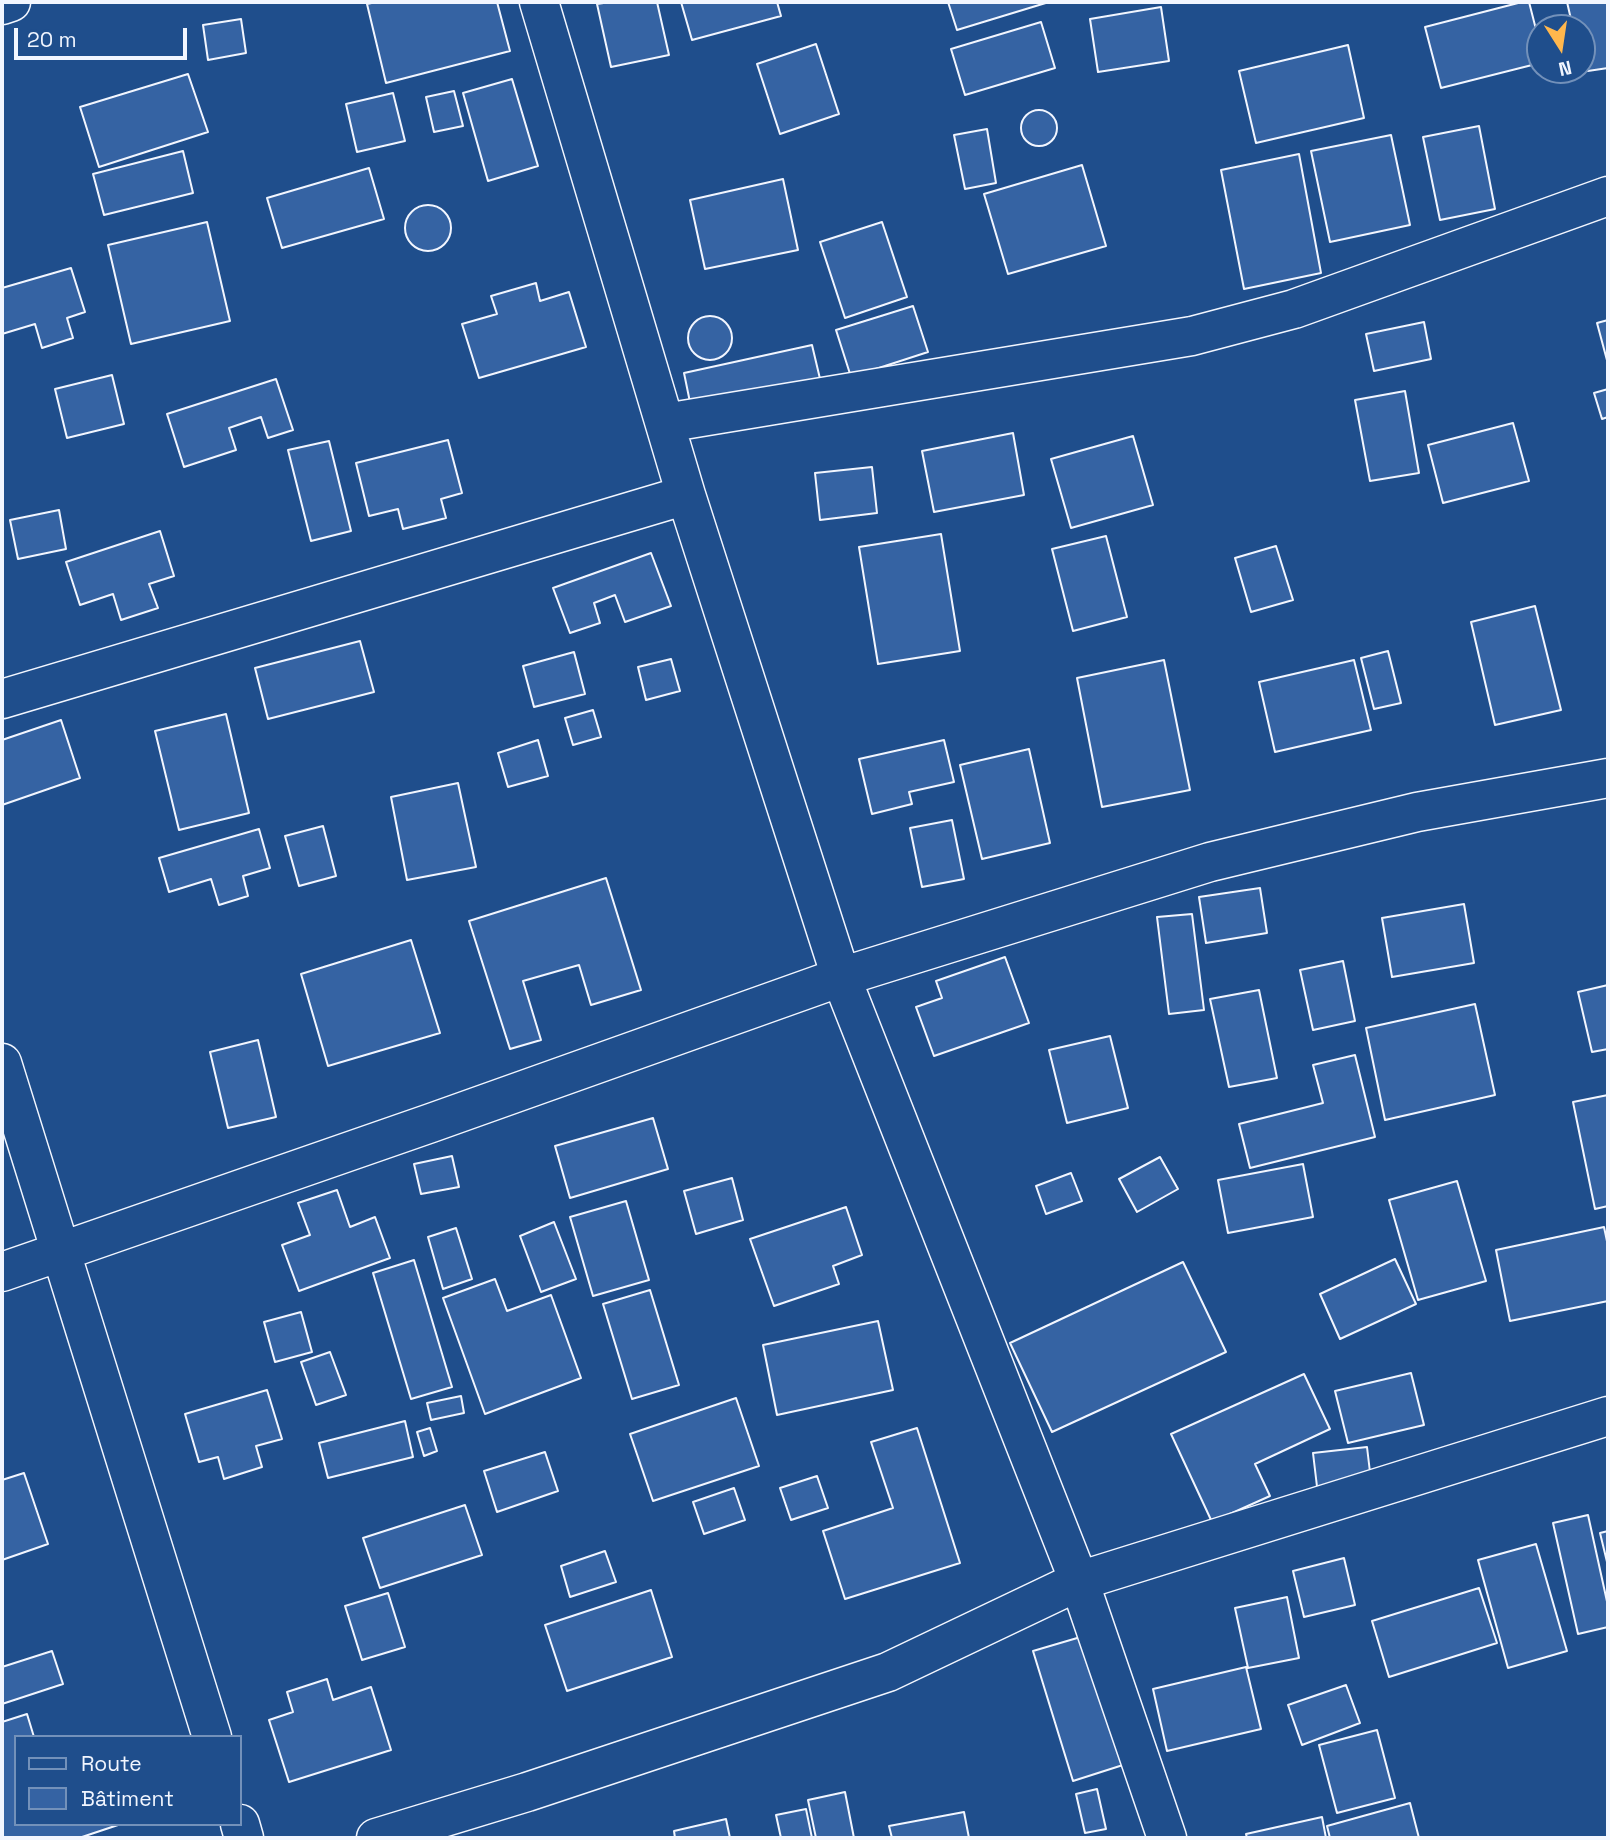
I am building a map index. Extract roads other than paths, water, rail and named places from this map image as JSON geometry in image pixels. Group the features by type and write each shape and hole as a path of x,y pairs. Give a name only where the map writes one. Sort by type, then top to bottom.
{"street":[{"path":"2,5 11,2"},
{"path":"539,2 686,495 841,977 1079,1581 1167,1838"},
{"path":"666,423 1192,336 1294,309 1608,196"},
{"path":"2,699 686,495"},
{"path":"2,1272 841,977 1210,862 1417,812 1608,778"},
{"path":"2,1063 211,1735"},
{"path":"376,1838 527,1792 888,1671 1079,1581 1608,1416"}]}
